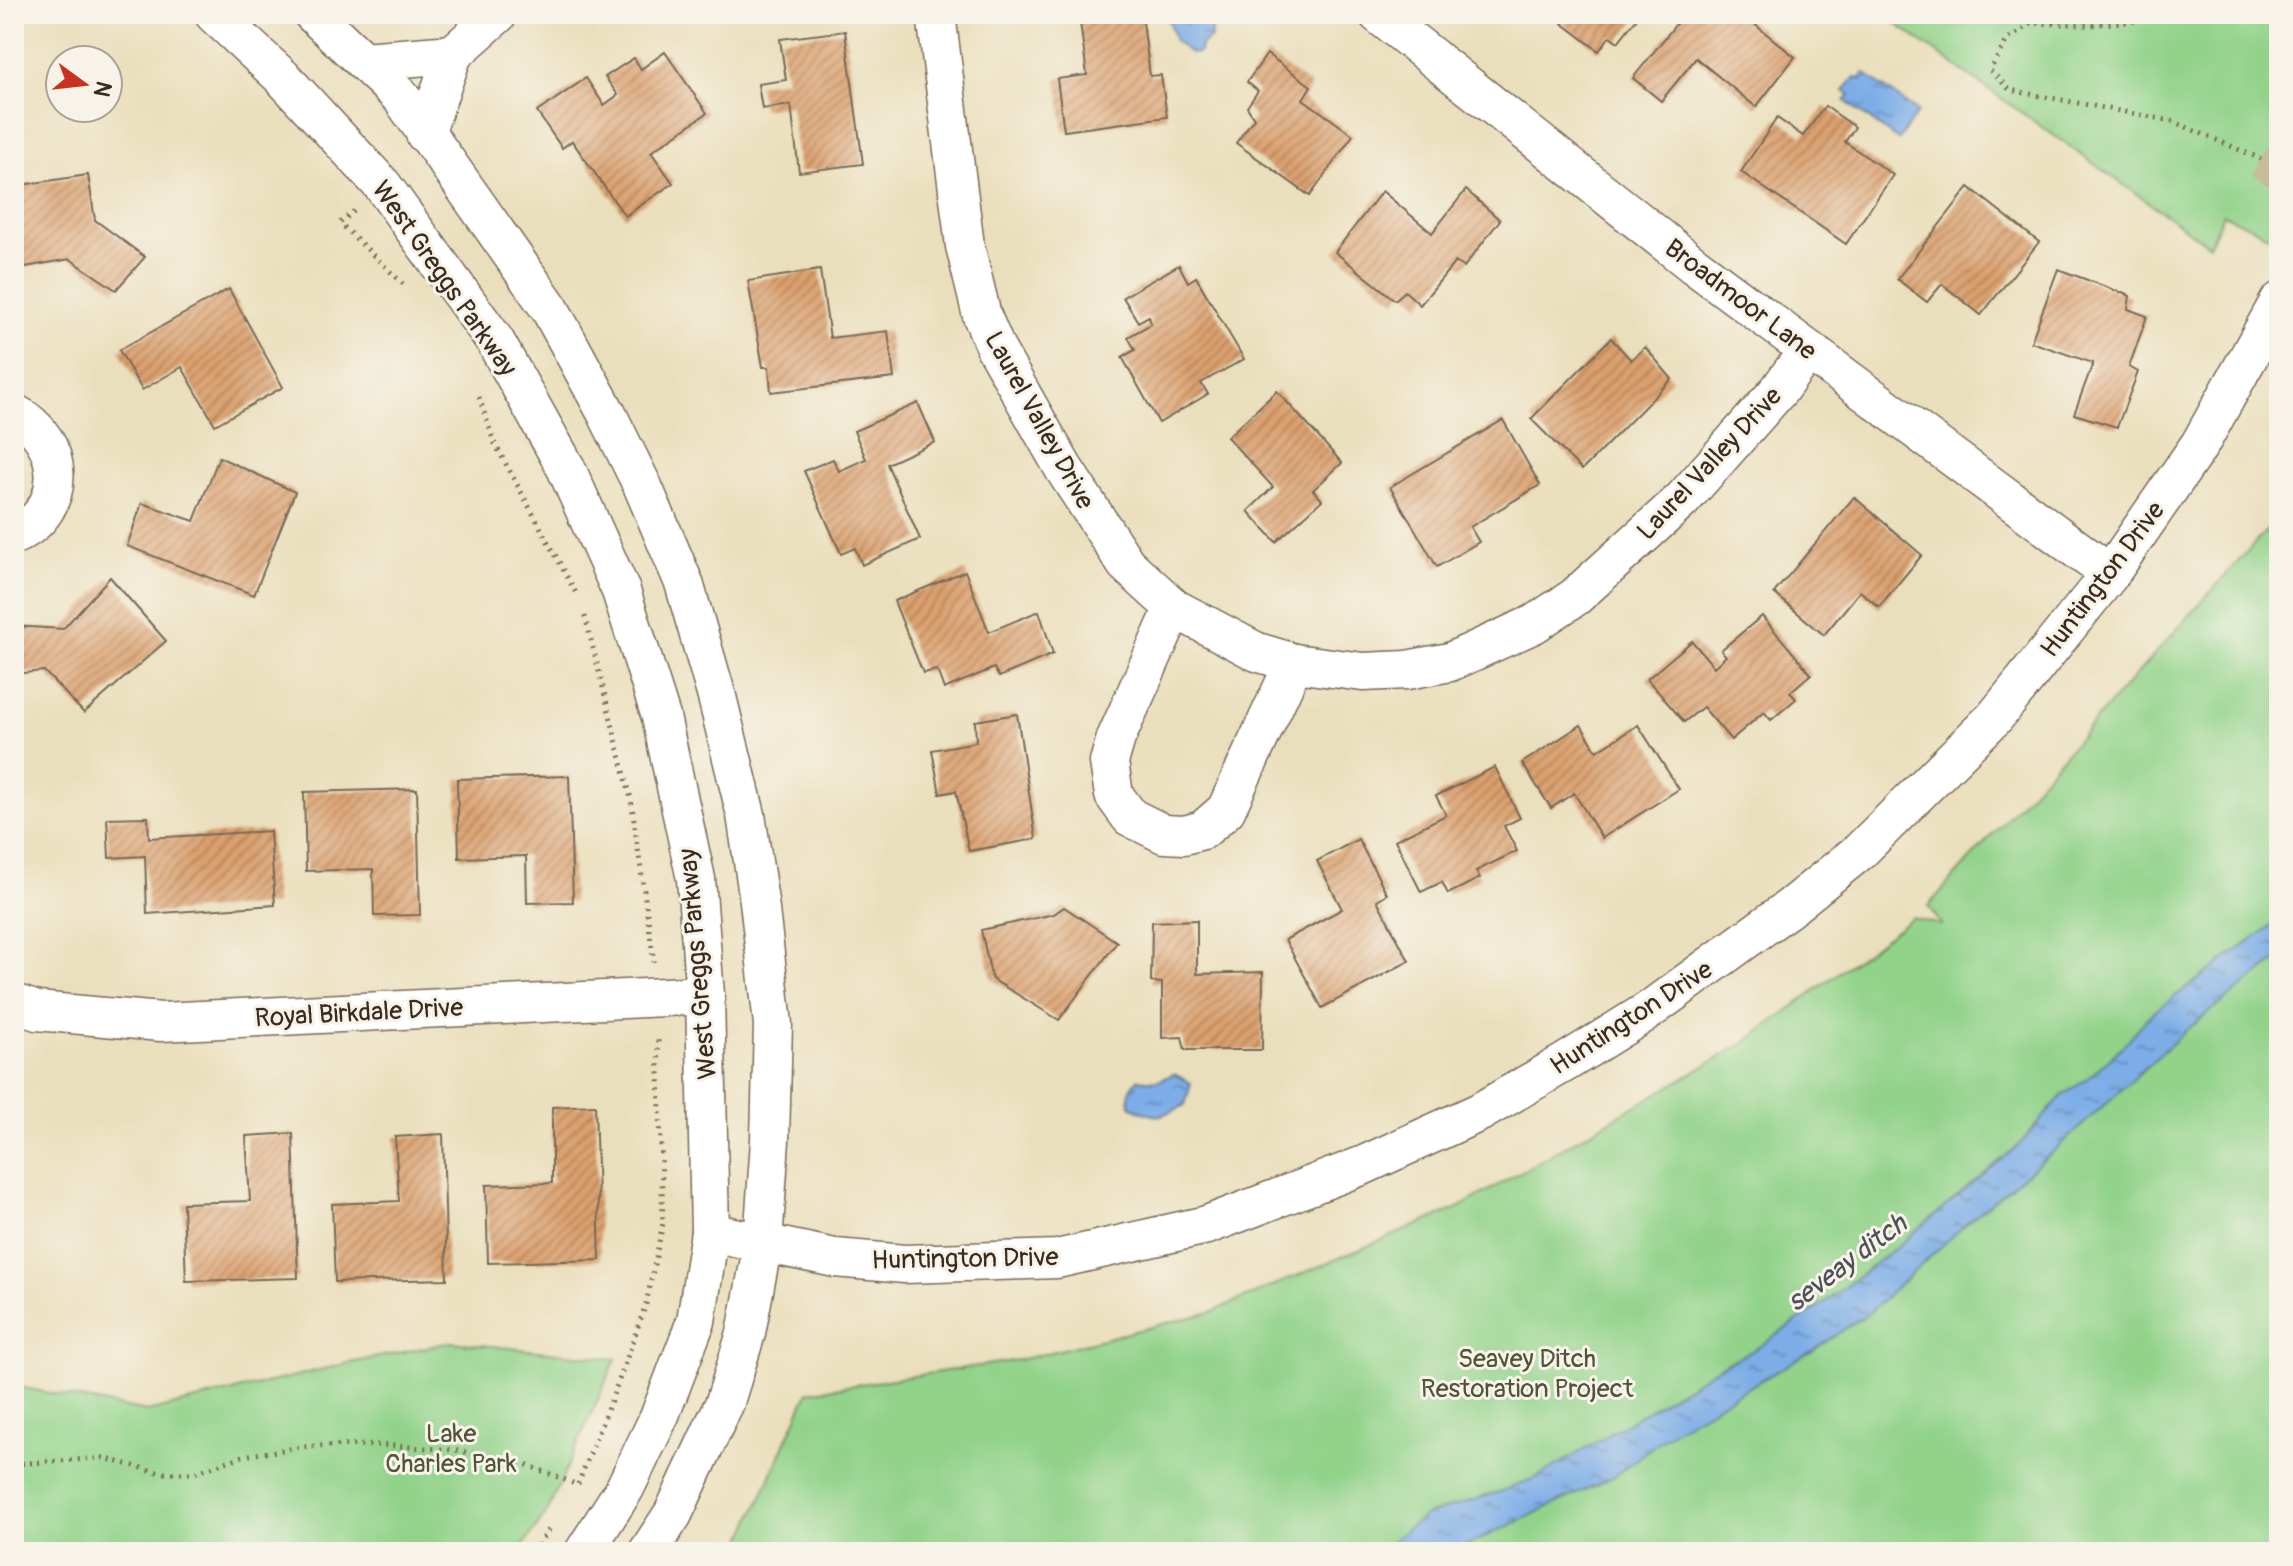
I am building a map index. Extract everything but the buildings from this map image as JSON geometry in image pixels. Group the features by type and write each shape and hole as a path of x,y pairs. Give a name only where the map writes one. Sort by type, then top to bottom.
{"street":[{"name":"West Greggs Parkway","path":"214,14 282,77 383,186 495,341 566,468 621,591 661,717 696,879 705,995 710,1232 696,1321 660,1415 625,1488 584,1552"},
{"path":"313,14 401,97 550,309 613,426 684,583 717,697 742,800 759,901 773,1024 763,1243 746,1333 725,1402 673,1514 648,1552"},
{"path":"425,134 453,54 498,14"},
{"name":"Laurel Valley Drive","path":"936,14 965,246 982,316 996,349 1064,469 1126,564 1174,608 1257,652 1294,663 1363,672 1407,670 1450,662 1534,624 1575,597 1682,500 1779,390 1808,350"},
{"name":"Broadmoor Lane","path":"1378,14 1694,265 2110,574"},
{"path":"363,61 453,54"},
{"name":"Huntington Drive","path":"710,1232 835,1258 905,1264 1057,1259 1207,1225 1364,1165 1480,1112 1648,1011 1792,906 1860,851 1995,717 2110,574 2200,444 2279,302"},
{"path":"14,413 33,425 46,441 54,460 55,480 50,501 39,518 14,535"},
{"path":"1174,608 1116,738 1109,762 1114,795 1130,817 1164,834 1184,835 1203,830 1226,810 1294,663"},
{"name":"Royal Birkdale Drive","path":"14,1003 37,1011 161,1022 705,995"}],"path":[{"path":"2148,14 2139,21 2088,25 2032,23 2007,40 1990,70 2010,90 2172,121 2261,159"},
{"path":"360,206 340,223 406,287"},
{"path":"476,386 494,442 582,603 631,799 653,944"},
{"path":"571,1496 621,1375 646,1304 663,1223 659,1046"},
{"path":"14,1464 103,1458 162,1473 194,1473 243,1456 309,1446 382,1445 454,1450 522,1463 578,1485"},
{"path":"535,1552 556,1518"}],"green space":[{"path":"1882,14 2279,14 2279,240 2223,214 2209,245"},
{"name":"Seavey Ditch Restoration Project","path":"2279,516 2279,1552 737,1552 808,1392 1019,1360 1211,1312 1458,1208 1743,1044 1912,918 1942,925 1928,906"},
{"name":"Lake Charles Park","path":"451,1342 616,1359 547,1512 519,1552 14,1552 14,1386 147,1412"}],"water":[{"path":"1158,14 1211,14 1211,38 1202,44 1198,53 1191,54 1175,41 1169,21"},
{"path":"1864,73 1918,112 1898,140 1845,101 1850,95 1844,91 1854,78 1860,79"},
{"path":"2279,920 2279,959 2188,1029 1870,1312 1812,1351 1674,1430 1613,1477 1451,1552 1373,1552 1424,1516 1535,1478 1721,1366 1754,1350 1824,1303 2019,1145 2062,1096 2121,1048 2151,1014"},
{"path":"1174,1074 1191,1083 1185,1105 1159,1115 1132,1107 1130,1092 1138,1079 1157,1081"}],"tunnel":[{"path":"2261,159 2279,170"}],"water label":[{"name":"seveay ditch","path":"1846,1262"}]}
